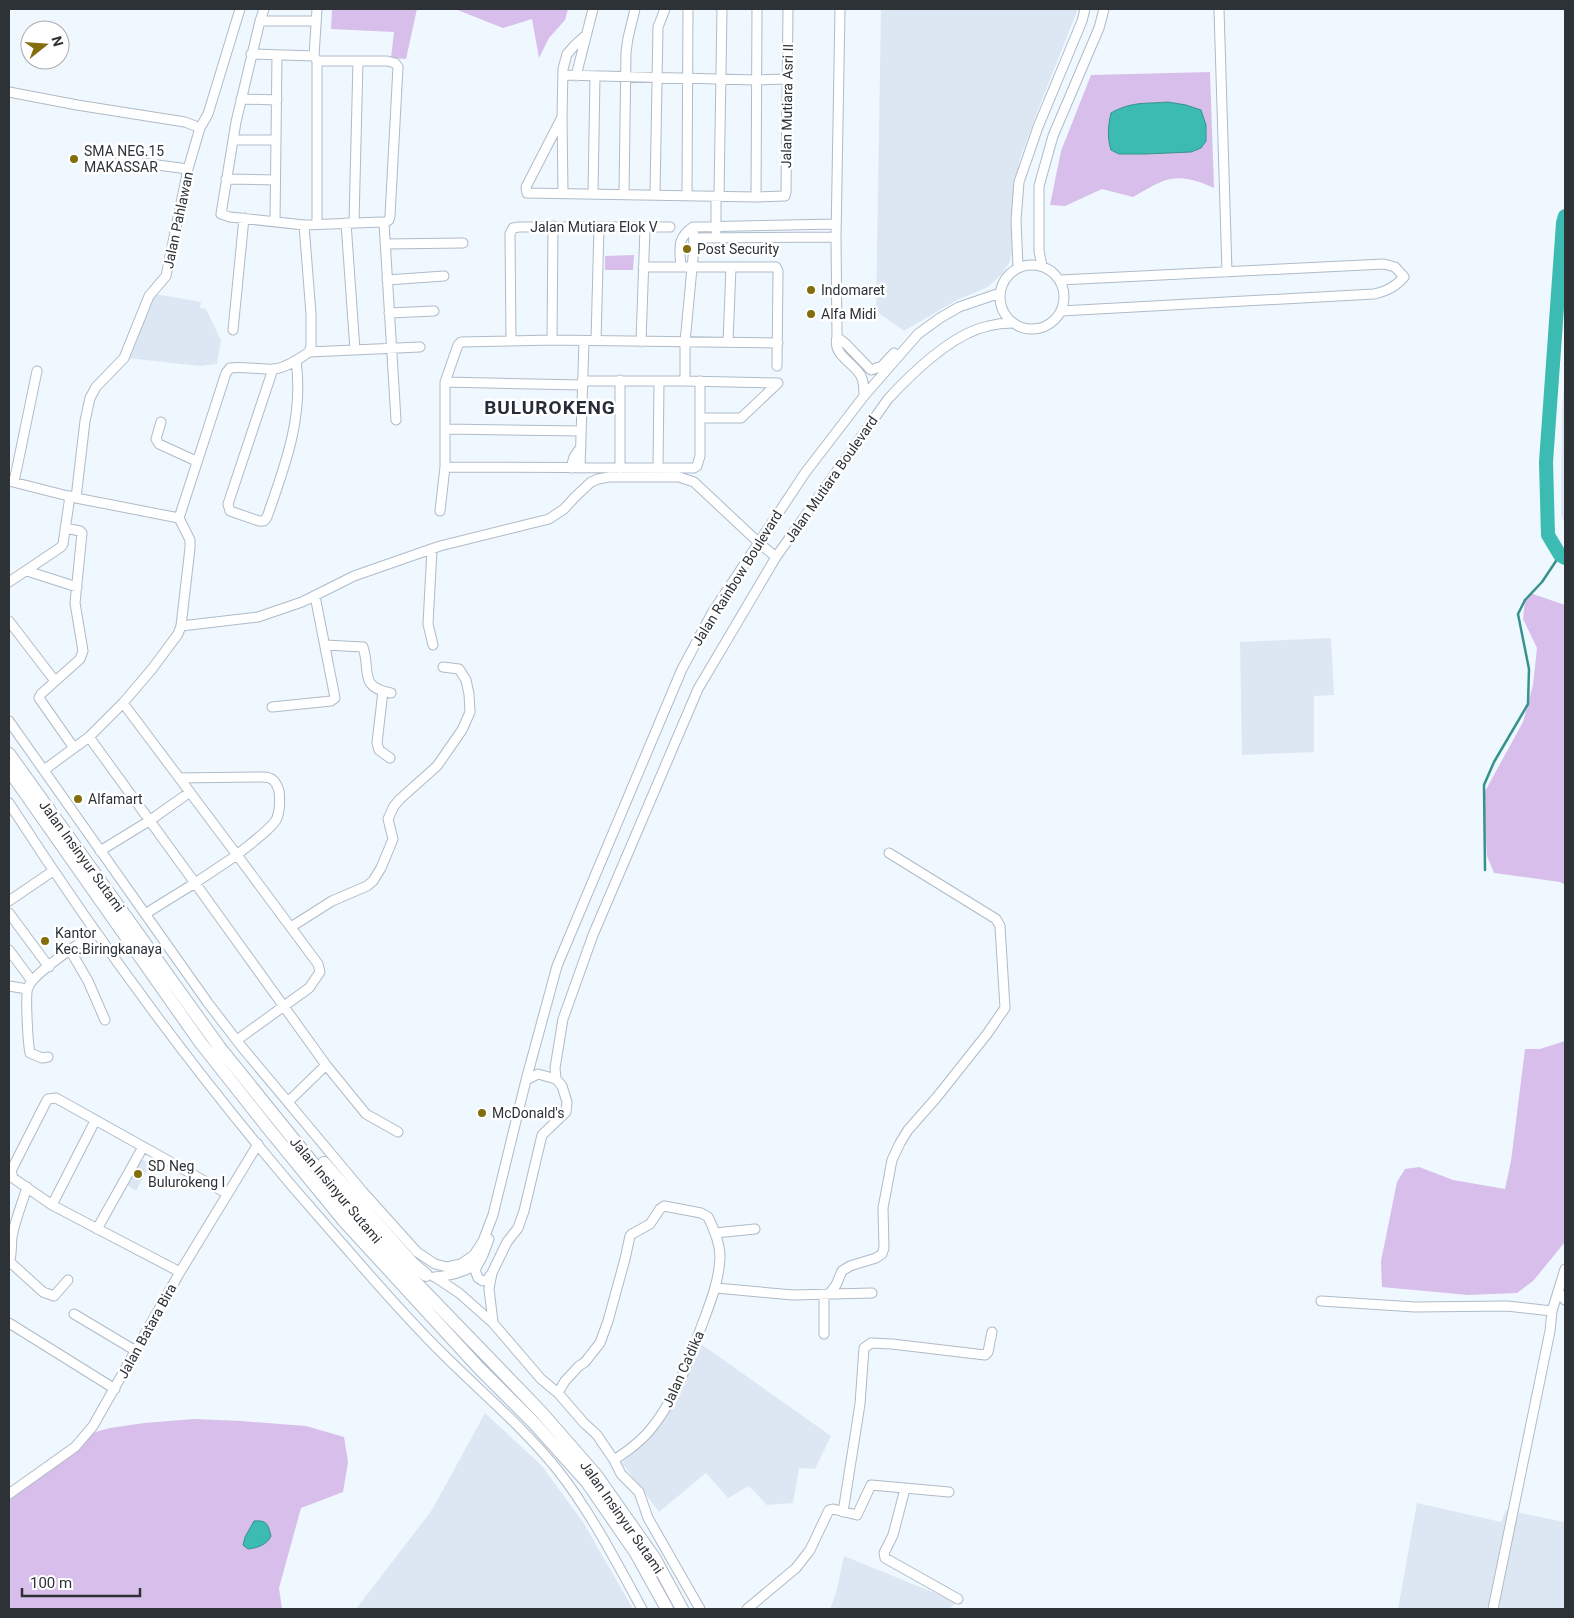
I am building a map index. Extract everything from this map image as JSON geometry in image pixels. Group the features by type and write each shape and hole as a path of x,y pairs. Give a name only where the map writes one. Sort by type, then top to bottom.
{"highway":[{"name":"Jalan Insinyur Sutami","path":"9,754 220,1048 363,1225 541,1412 596,1475 655,1559 682,1609"},
{"name":"Jalan Insinyur Sutami","path":"9,770 138,956 218,1065 344,1221 587,1482 636,1553 667,1609"},
{"path":"220,1048 232,1055 242,1066 344,1188 374,1218 412,1263 431,1276"}],"street":[{"name":"Jalan Pahlawan","path":"9,582 27,572 61,547 73,497 90,398 96,387 124,358 149,296 166,276 188,169 200,128 208,114 240,9"},
{"path":"251,54 396,63 398,67 389,220 384,223 304,225 221,214 241,99 251,54 264,9"},
{"path":"316,224 315,58 317,9"},
{"path":"576,76 593,9"},
{"path":"624,194 626,52 635,9"},
{"path":"655,194 658,27 664,9"},
{"path":"687,195 688,9"},
{"path":"716,238 722,79 722,9"},
{"path":"562,117 525,189 529,193 756,197 757,9"},
{"name":"Jalan Mutiara Asri II","path":"756,197 779,197 786,194 788,9"},
{"name":"Jalan Mutiara Boulevard","path":"840,9 836,224 837,337 835,343 838,352 862,378 864,396"},
{"path":"1018,267 1016,220 1019,182 1038,128 1086,9"},
{"path":"1042,266 1038,251 1039,186 1053,136 1099,28 1104,9"},
{"path":"1219,9 1227,272"},
{"path":"260,20 316,21"},
{"path":"563,194 562,117 564,62 576,44 586,35"},
{"path":"275,221 278,55"},
{"path":"355,350 350,223 358,61"},
{"path":"563,75 756,80 787,79"},
{"path":"593,194 595,76"},
{"path":"9,92 68,104 184,122 200,128"},
{"path":"241,99 277,100"},
{"path":"233,140 276,140"},
{"path":"120,160 188,169"},
{"path":"226,179 275,180"},
{"path":"233,330 244,218"},
{"path":"384,223 396,420"},
{"path":"681,267 680,240 693,226 836,224"},
{"path":"44,770 89,737 123,703 178,634 181,626 190,548 190,540 179,518 226,373 228,369 235,367 280,368 296,361 309,352 312,346 304,225"},
{"path":"758,225 759,237"},
{"path":"790,225 791,237"},
{"path":"552,340 553,226"},
{"name":"Jalan Mutiara Elok V","path":"511,340 510,234 513,228 553,226 670,227"},
{"path":"685,381 685,342 693,267 693,226"},
{"path":"596,340 599,227"},
{"path":"641,342 645,228"},
{"path":"694,238 836,237"},
{"path":"386,244 463,243"},
{"path":"1060,280 1384,264 1395,267 1404,276 1395,286 1385,292 1374,294 1061,311"},
{"path":"1026,265 1042,266 1050,270 1060,280 1064,295 1061,311 1057,318 1043,328 1027,329 1012,322 1002,309 1000,293 1006,278 1018,267 1026,265"},
{"path":"644,267 772,267 777,269 778,366"},
{"path":"728,342 731,267"},
{"path":"387,280 444,276"},
{"name":"Jalan Rainbow Boulevard","path":"526,1080 557,966 682,669 712,613 805,473 864,396 918,334 959,307 1000,293"},
{"path":"389,313 434,311"},
{"name":"Jalan Mutiara Boulevard","path":"556,1079 563,1019 593,935 698,689 776,557 888,398 896,390 942,348 954,340 987,326 1012,322"},
{"path":"837,337 872,370 876,370 906,341 918,334"},
{"path":"440,511 445,467 445,382 459,343 464,341 596,340 778,343"},
{"path":"576,468 581,446 584,341"},
{"path":"309,352 420,347"},
{"path":"273,369 228,504 230,511 259,521 267,517 288,459 293,439 299,382 296,361"},
{"path":"37,371 11,481 73,497 179,518"},
{"path":"445,382 582,383 620,380 778,383 740,418 700,418"},
{"path":"620,380 620,468"},
{"path":"658,468 659,381"},
{"path":"445,467 694,468 697,466 700,456 700,382"},
{"path":"161,422 156,439 159,444 196,461"},
{"path":"445,429 581,431"},
{"path":"181,626 258,617 314,596 354,576 432,549 549,519 564,509 592,482 609,477 679,477 694,482 776,557"},
{"path":"65,528 82,533 76,603 83,651 80,659 41,694 40,701 74,748"},
{"path":"432,549 428,624 433,645"},
{"path":"27,572 77,587"},
{"path":"272,707 333,700 335,696 314,596"},
{"path":"9,621 55,681"},
{"path":"325,645 362,647 367,676 370,682 374,688 387,692 377,743 379,750 390,758"},
{"path":"291,927 332,901 373,881 393,839 388,819 394,806 437,766 462,730 470,712 466,680 458,669 443,667"},
{"path":"123,703 318,964 320,972 308,988 237,1040"},
{"path":"9,721 144,914 237,1040 393,1227 417,1252 435,1264 447,1267 460,1264 474,1254 483,1240 493,1214 526,1080 538,1074 556,1079 562,1086 567,1102 566,1112 542,1136 524,1212 518,1228 508,1242 492,1273 487,1280 483,1281 478,1278 474,1270 483,1255 492,1229 493,1214"},
{"path":"89,737 326,1065 366,1114 398,1132"},
{"path":"144,914 237,855 269,828 278,817 279,798 275,781 268,777 179,778"},
{"path":"100,851 149,821 190,792"},
{"path":"9,803 53,871 96,932 187,1056 258,1144 331,1231 413,1323 500,1408 555,1466 580,1502 642,1609"},
{"path":"824,1334 827,1294 836,1285 842,1271 882,1254 884,1248 883,1208 892,1160 900,1143 908,1130 987,1034 1005,1008 1000,926 996,918 889,854"},
{"path":"9,901 53,871"},
{"path":"9,913 49,966"},
{"path":"9,986 29,985 49,966 96,932"},
{"path":"9,950 29,985 31,1054 48,1057"},
{"path":"70,950 88,981 105,1020"},
{"path":"288,1102 326,1065"},
{"path":"180,1272 52,1205 16,1180 11,1171 13,1155 48,1099 56,1098 226,1193"},
{"path":"52,1205 95,1121"},
{"name":"Jalan Batara Bira","path":"9,1494 75,1447 93,1426 226,1193 258,1144"},
{"path":"97,1229 143,1147"},
{"path":"27,1187 14,1229 9,1263 49,1295 54,1296 68,1280"},
{"path":"558,1393 565,1381 585,1362 600,1343 608,1321 630,1236 650,1224 660,1209 666,1206 706,1215 715,1233 755,1229"},
{"name":"Jalan Ca'dika","path":"614,1460 624,1454 653,1428 664,1412 690,1356 716,1288 720,1256 715,1233"},
{"path":"431,1276 456,1274 466,1271 477,1264"},
{"path":"1493,1609 1550,1331 1552,1311 1565,1269"},
{"path":"492,1273 489,1289 493,1323"},
{"path":"431,1276 459,1293 493,1323 542,1379 558,1393 597,1435 621,1474 639,1492 648,1518 700,1609"},
{"path":"716,1288 793,1295 872,1293"},
{"path":"1558,1291 1565,1300"},
{"path":"1321,1301 1415,1307 1510,1306 1552,1311"},
{"path":"74,1314 136,1351"},
{"path":"9,1323 115,1389"},
{"path":"843,1512 860,1404 865,1346 871,1343 892,1344 985,1355 988,1352 992,1332"},
{"path":"747,1609 796,1568 810,1550 829,1510 832,1509 857,1515 870,1485 949,1492"},
{"path":"905,1489 893,1535 884,1553 885,1558 958,1598"}],"shaded area":[{"path":"332,9 417,9 406,59 391,58 394,32 331,29"},
{"path":"455,9 568,9 565,20 549,38 539,58 532,19 503,28"},
{"path":"881,9 1078,9 1019,161 1012,216 1013,246 1010,261 1003,273 988,287 957,300 904,331 876,311"},
{"path":"1210,72 1214,188 1194,180 1174,178 1157,184 1133,197 1102,189 1065,206 1050,205 1061,151 1091,75"},
{"path":"1168,102 1201,110 1206,125 1206,141 1201,148 1191,152 1145,154 1119,154 1111,150 1108,132 1111,113 1126,106"},
{"path":"634,255 633,270 605,270 605,256"},
{"path":"156,294 201,302 200,308 206,309 221,340 217,364 200,366 128,358 145,314"},
{"path":"1565,377 1565,525 1561,515 1562,407"},
{"path":"1530,593 1565,605 1565,885 1560,882 1494,873 1487,856 1483,795 1523,722 1533,685 1537,648 1523,619 1525,600"},
{"path":"1331,638 1334,695 1314,696 1314,752 1242,755 1240,642"},
{"path":"1565,1041 1565,1242 1533,1281 1517,1293 1468,1295 1382,1287 1381,1261 1397,1182 1405,1169 1419,1167 1453,1180 1505,1189 1511,1161 1525,1049 1540,1049"},
{"name":"SD Neg Bulurokeng I","path":"139,1158 150,1164 136,1191 125,1184"},
{"path":"701,1344 831,1436 815,1469 799,1468 793,1503 767,1505 749,1486 728,1498 706,1473 659,1512 622,1463 649,1439 675,1402"},
{"path":"485,1413 542,1466 583,1522 633,1609 356,1609 432,1510"},
{"path":"194,1419 306,1426 344,1437 348,1462 343,1492 301,1508 279,1588 282,1609 9,1609 9,1491 81,1436 110,1428"},
{"path":"1417,1503 1501,1522 1506,1510 1565,1522 1565,1609 1398,1609"},
{"path":"254,1521 264,1522 269,1528 271,1536 261,1546 248,1549 243,1545 245,1537"},
{"path":"844,1556 957,1602 949,1609 830,1609 836,1593"}],"waterway":[{"path":"1565,216 1546,462 1548,535 1560,555 1565,558"},
{"path":"1485,870 1484,785 1494,762 1528,704 1529,669 1518,614 1525,600 1542,582 1560,555"}],"place":[{"name":"SMA NEG.15 MAKASSAR","path":"74,159"},
{"name":"Post Security","path":"687,249"},
{"name":"Indomaret","path":"811,290"},
{"name":"Alfa Midi","path":"811,314"},
{"name":"Alfamart","path":"78,799"},
{"name":"Kantor Kec.Biringkanaya","path":"45,941"},
{"name":"McDonald's","path":"482,1113"},
{"name":"SD Neg Bulurokeng I","path":"138,1174"}],"district":[{"name":"BULUROKENG","path":"550,407"}]}
